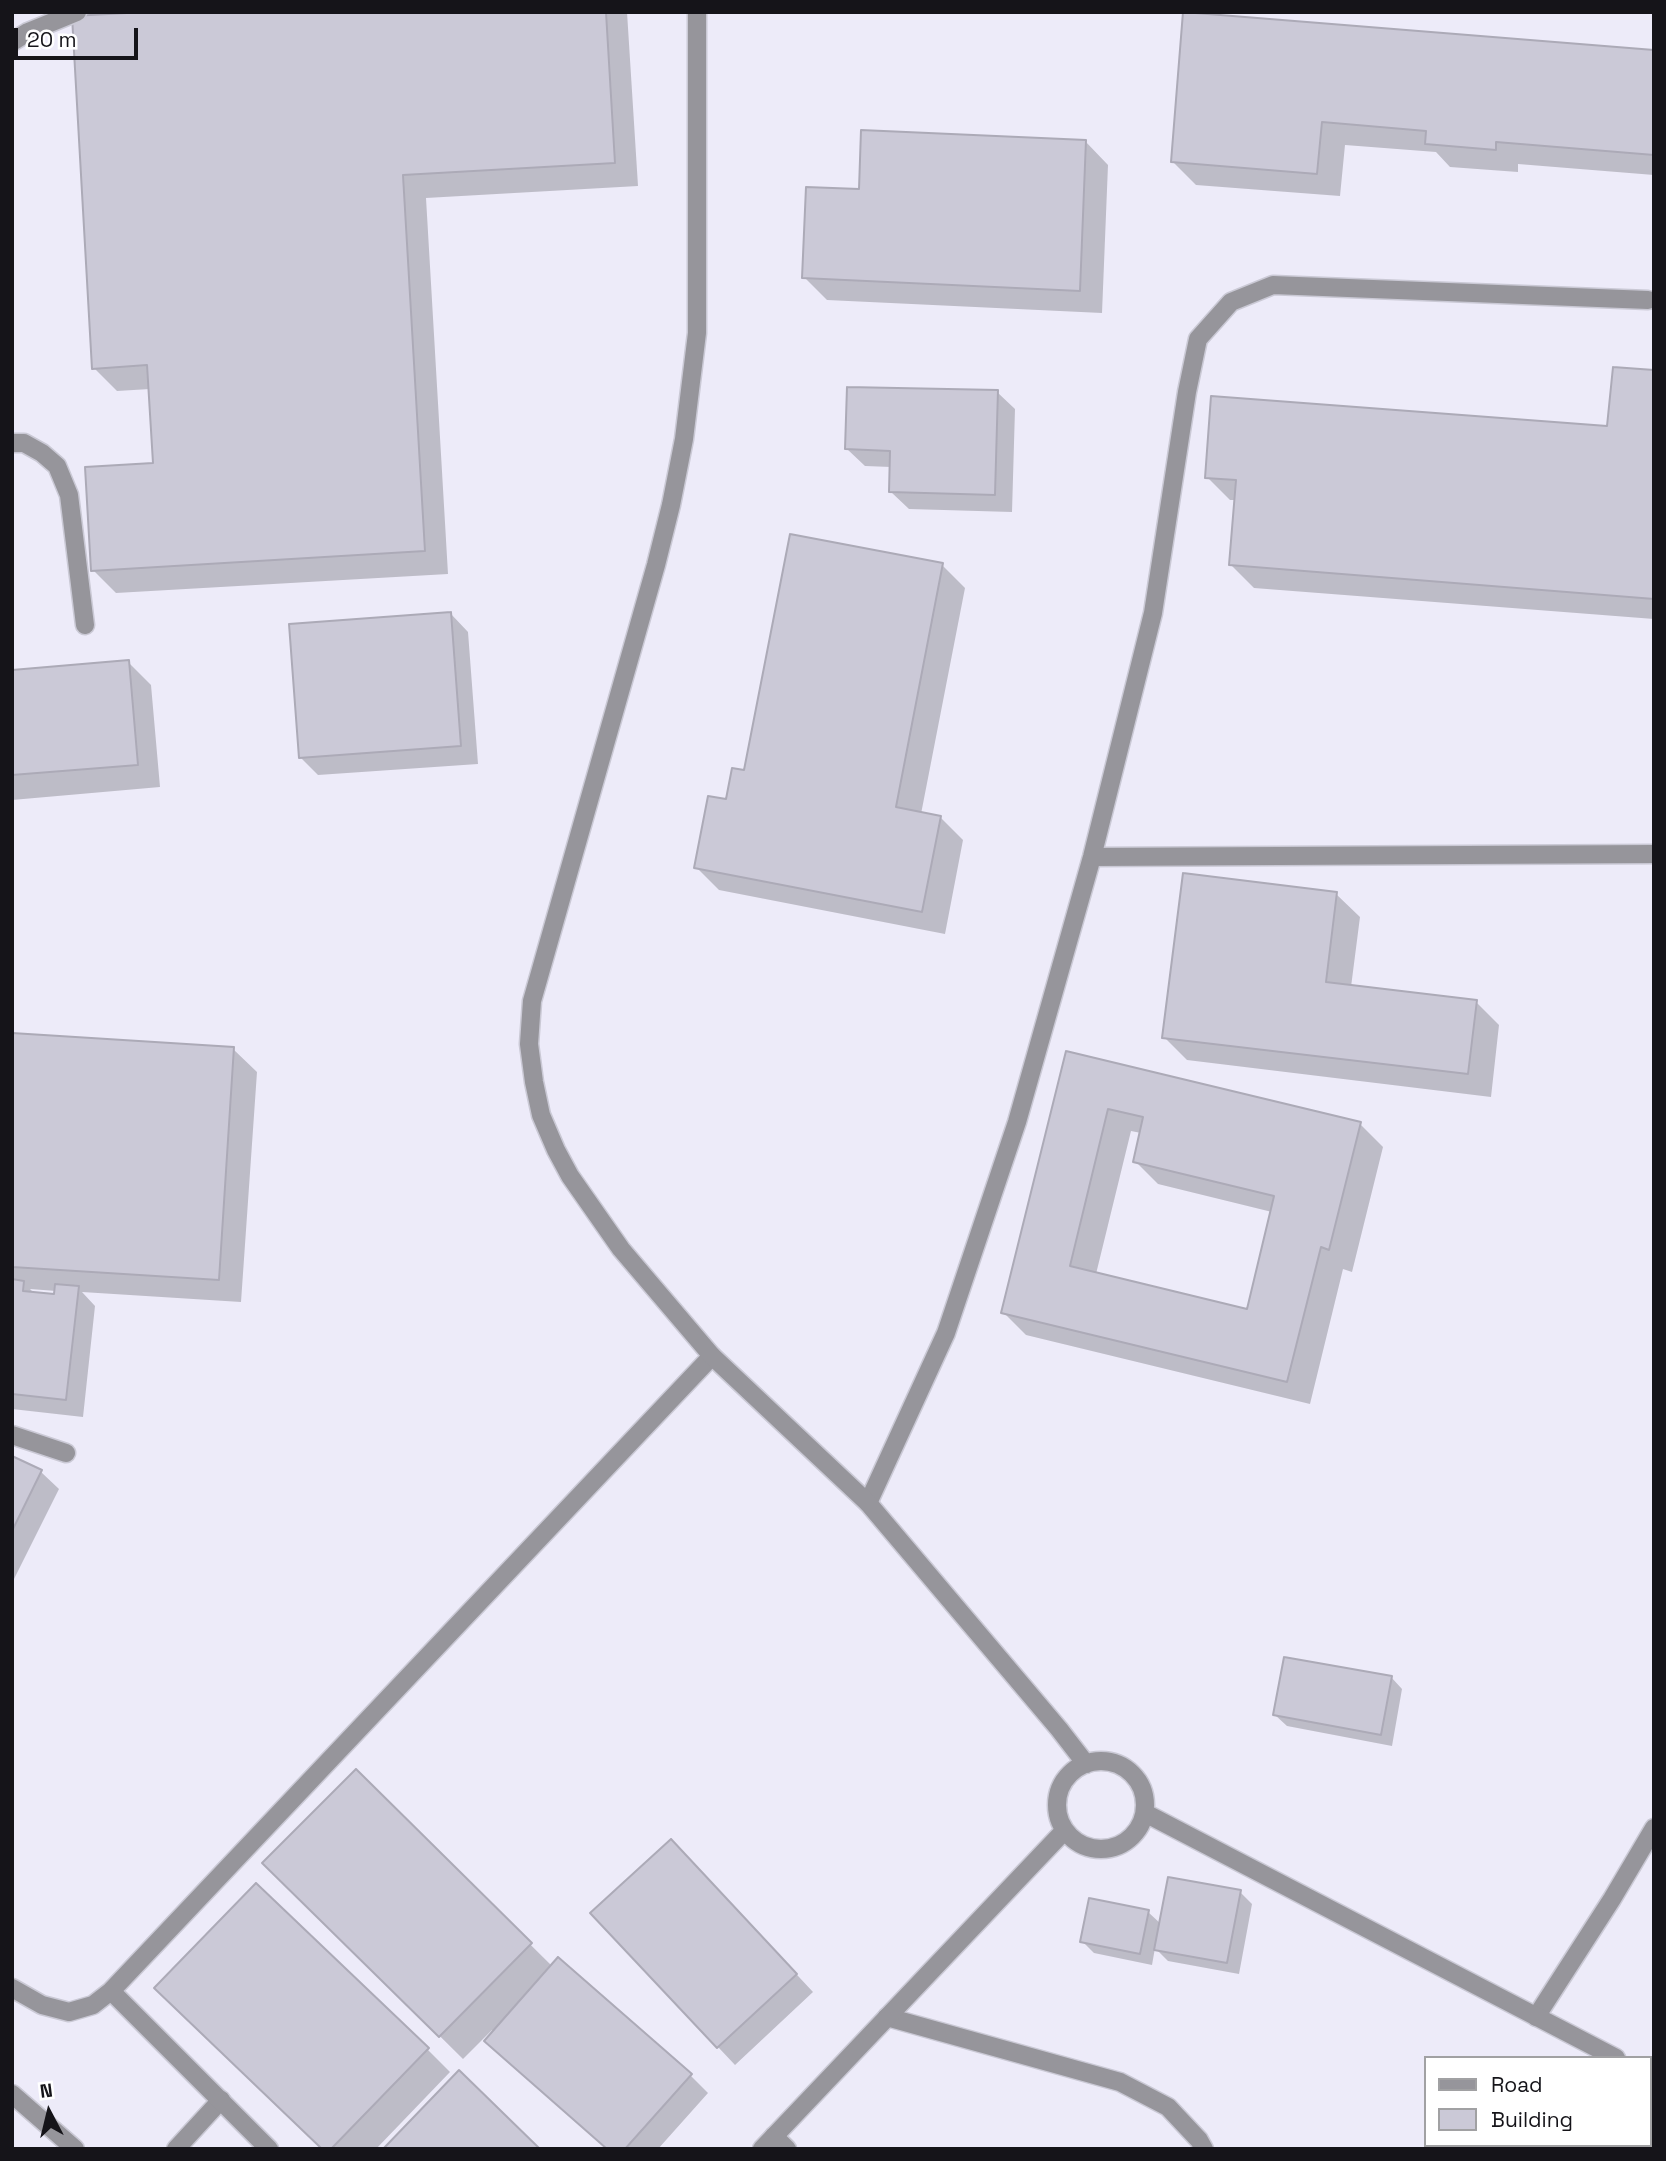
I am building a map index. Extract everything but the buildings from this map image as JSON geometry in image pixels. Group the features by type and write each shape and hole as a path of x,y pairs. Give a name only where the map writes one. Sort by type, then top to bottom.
{"street":[{"path":"12,42 28,32 77,12"},
{"path":"697,12 696,334 684,439 656,565 533,1001 529,1044 541,1115 570,1176 621,1249 712,1356 868,1503 1086,1763"},
{"path":"868,1503 946,1333 1017,1122 1092,857 1153,613 1187,392 1198,339 1231,302 1273,285 1648,300"},
{"path":"12,443 24,443 57,466 69,495 85,625"},
{"path":"1092,857 1654,854"},
{"path":"12,1987 42,2005 69,2012 93,2005 111,1991 712,1356"},
{"path":"12,1435 66,1453"},
{"path":"1109,1762 1120,1766 1130,1772 1142,1790 1145,1814 1135,1834 1116,1847 1093,1849 1072,1839 1065,1830 1057,1808 1057,1797 1067,1777 1086,1763 1109,1762"},
{"path":"1145,1814 1612,2056"},
{"path":"1536,2017 1654,1828"},
{"path":"774,2145 887,2017 1065,1830"},
{"path":"111,1991 269,2149"},
{"path":"887,2017 1120,2082 1168,2107 1204,2149"},
{"path":"12,2094 75,2149"},
{"path":"176,2149 220,2100"}]}
